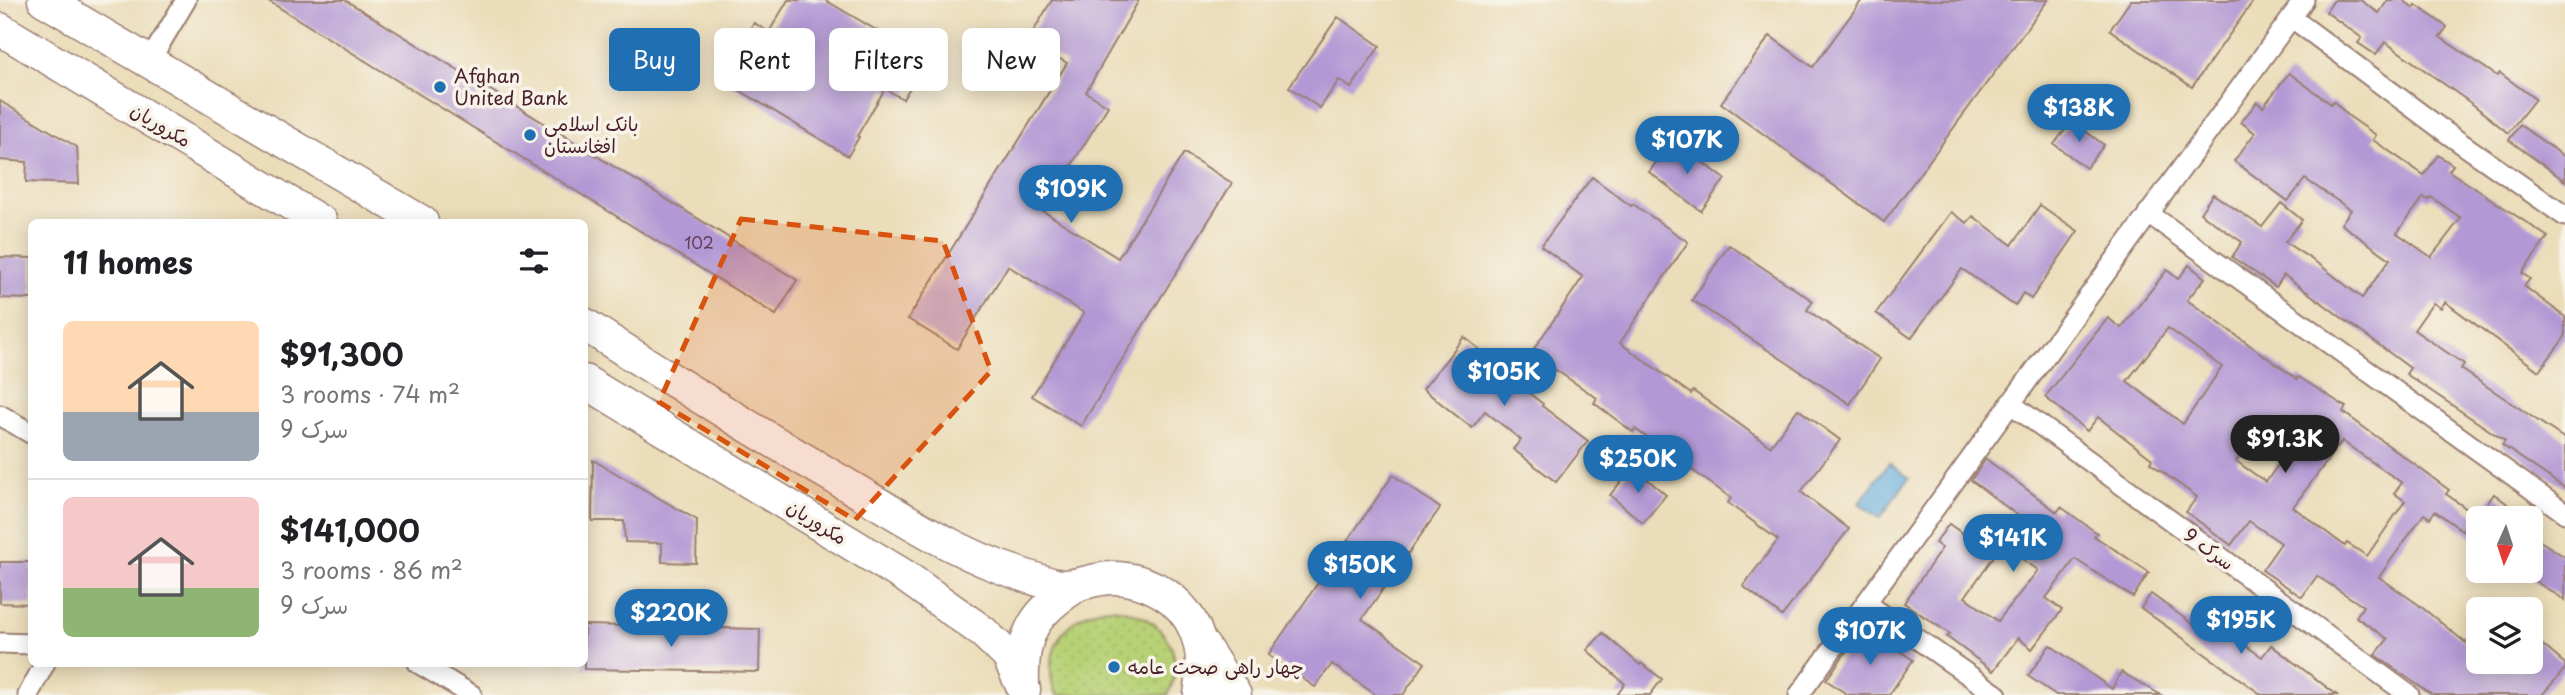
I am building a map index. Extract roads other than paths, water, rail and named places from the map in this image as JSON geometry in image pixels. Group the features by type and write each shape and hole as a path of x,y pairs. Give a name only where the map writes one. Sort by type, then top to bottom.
{"main road":[{"path":"44,0 417,219"},
{"name":"مکروریان","path":"0,29 316,219"},
{"path":"588,327 694,395 928,532 999,566 1057,586 1103,578 1128,579 1151,586 1172,599 1188,618 1235,695"},
{"name":"مکروریان","path":"588,383 906,577 983,632 1008,656 1025,692"},
{"path":"1025,692 1022,657 1032,626 1052,601 1079,584"},
{"path":"1199,639 1204,670 1200,695"}],"street":[{"path":"149,62 186,0"},
{"path":"1799,695 2304,0"},
{"path":"2292,18 2448,134 2565,216"},
{"path":"2148,213 2565,513"},
{"name":"سرک 9","path":"2010,403 2409,695"},
{"path":"0,415 28,432"},
{"path":"1866,603 1997,695"},
{"path":"0,643 28,645"},
{"path":"28,695 43,667"},
{"path":"425,667 472,695"}],"water":[{"path":"1889,463 1909,478 1880,518 1859,503"}],"place":[{"name":"Afghan United Bank","path":"440,87"},
{"name":"بانک اسلامی افغانستان","path":"530,135"},
{"name":"چهار راهی صحت عامه","path":"1114,667"}]}
